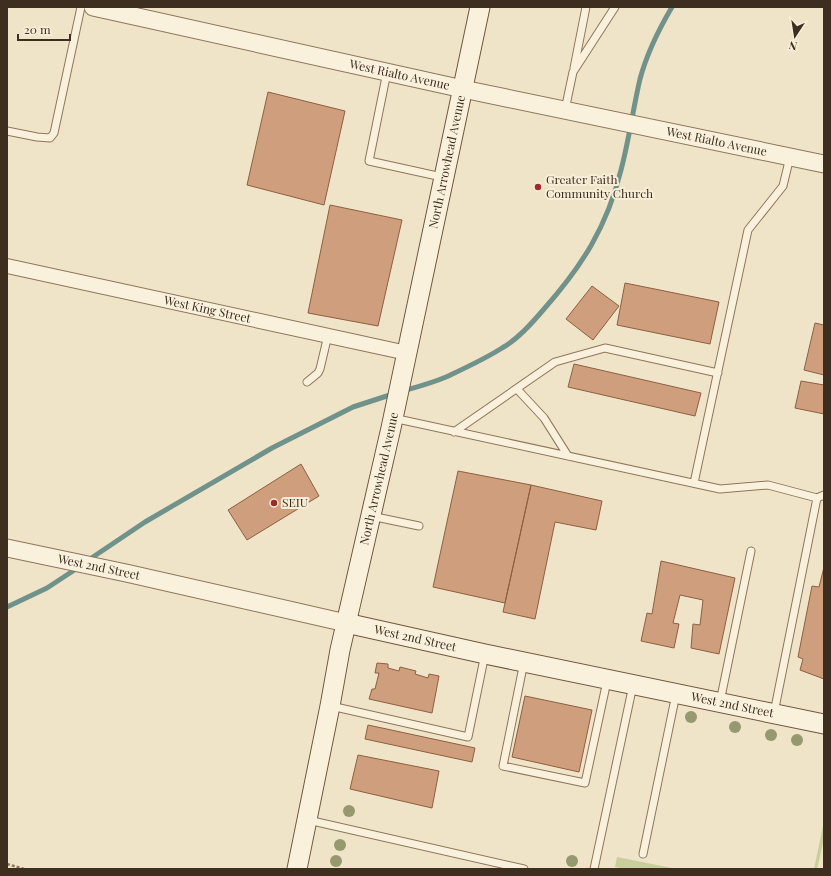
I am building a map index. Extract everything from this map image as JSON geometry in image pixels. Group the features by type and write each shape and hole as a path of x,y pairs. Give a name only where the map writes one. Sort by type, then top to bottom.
{"main road":[{"name":"North Arrowhead Avenue","path":"297,869 339,655 392,423 480,7"},
{"name":"West 2nd Street","path":"346,623 485,654 824,724"}],"street":[{"name":"West Rialto Avenue","path":"93,7 387,72 824,164"},
{"name":"West King Street","path":"7,266 407,353"},
{"name":"West 2nd Street","path":"7,548 126,573 346,623"}],"lane":[{"path":"7,131 50,138 54,133 81,7"},
{"path":"565,110 586,7"},
{"path":"573,72 615,7"},
{"path":"387,72 369,161 444,177"},
{"path":"694,483 748,230 783,186 790,157"},
{"path":"307,382 318,373 320,369 328,335"},
{"path":"454,432 555,362 605,348 718,373"},
{"path":"517,389 544,418 568,456"},
{"path":"392,423 454,432 720,489 768,485 817,498 824,495"},
{"path":"774,714 817,498"},
{"path":"370,516 419,526"},
{"path":"720,702 751,551"},
{"path":"330,706 468,737 485,654"},
{"path":"524,662 504,766 585,783 608,679"},
{"path":"594,869 633,684"},
{"path":"643,854 676,694"},
{"path":"307,820 524,869"}],"path":[{"path":"7,864 24,869"}],"green space":[{"path":"824,821 824,839 817,869 814,869"},
{"path":"617,857 677,869 627,869 615,867"}],"building":[{"path":"268,92 345,111 324,205 247,185"},
{"path":"330,205 402,220 378,326 308,313"},
{"path":"625,283 719,302 710,344 617,325"},
{"path":"592,286 619,306 593,340 566,319"},
{"path":"815,323 824,325 824,375 804,370"},
{"path":"574,364 701,393 695,416 568,387"},
{"path":"801,381 824,385 824,414 795,408"},
{"name":"SEIU","path":"301,464 319,496 247,540 228,510"},
{"path":"458,471 531,485 505,603 433,587"},
{"path":"531,485 602,501 596,530 555,522 535,619 503,612"},
{"path":"661,561 735,578 719,654 691,648 693,624 700,625 703,600 680,595 673,623 679,624 674,648 641,641 647,613 652,614"},
{"path":"824,567 824,679 800,670 803,659 798,657 812,586 819,587"},
{"path":"377,663 388,664 388,668 399,671 400,667 416,671 415,674 428,678 429,674 439,676 432,713 369,699 372,689 375,689 379,673 375,673"},
{"path":"525,696 592,710 579,772 512,757"},
{"path":"368,725 475,748 472,762 365,739"},
{"path":"358,755 439,771 432,808 350,789"}],"waterway":[{"path":"403,391 446,377 482,360 514,340 558,293 570,277 592,245 608,210 624,159 643,69 662,24 672,7"},
{"path":"87,561 145,522 272,448 353,407 393,394"},
{"path":"7,607 47,588 79,567"}],"place":[{"name":"Greater Faith Community Church","path":"538,187"},
{"name":"SEIU","path":"274,503"}]}
